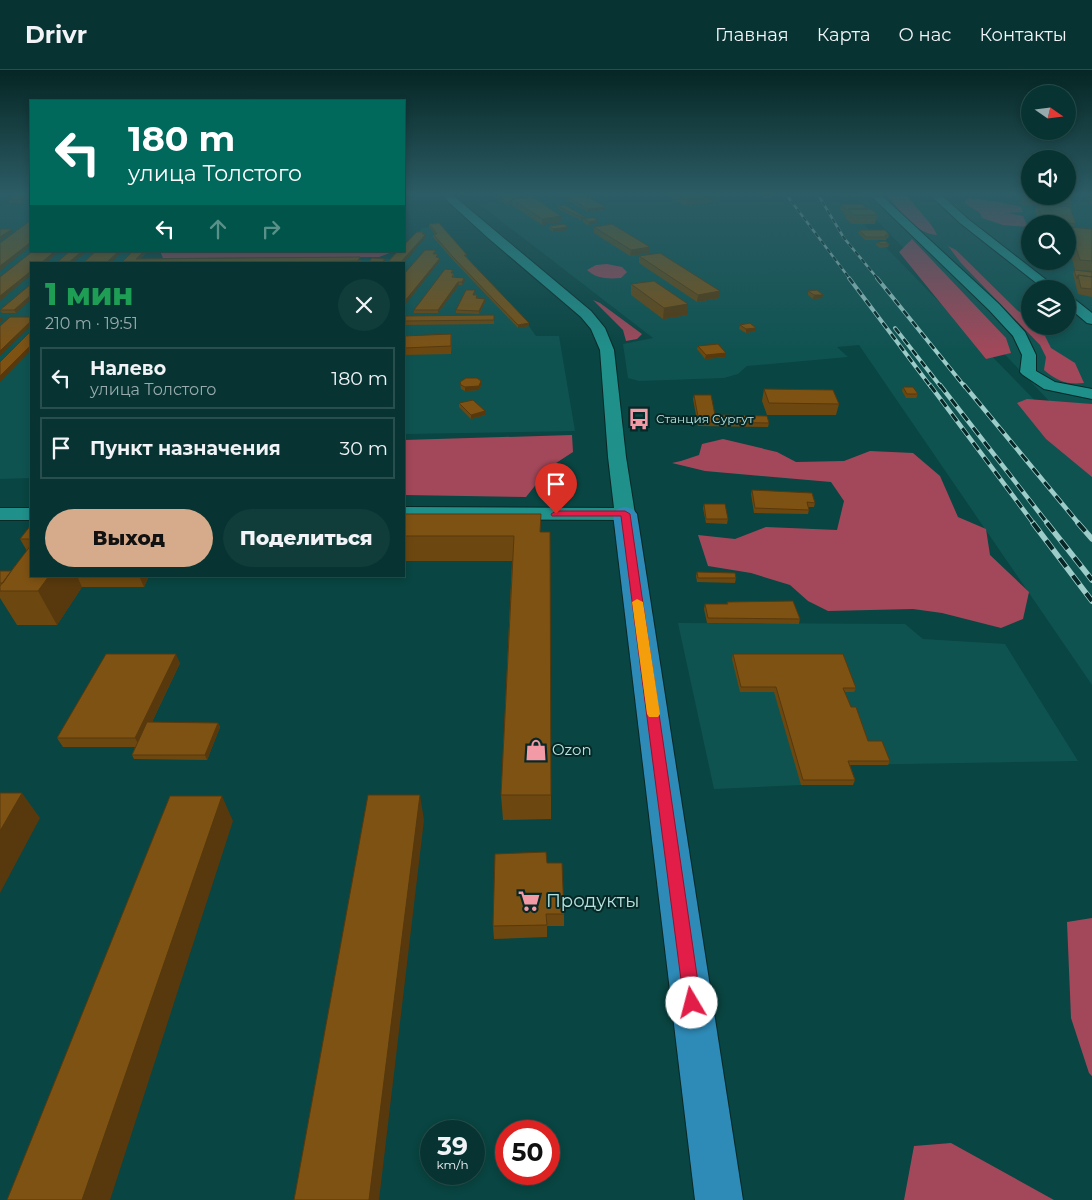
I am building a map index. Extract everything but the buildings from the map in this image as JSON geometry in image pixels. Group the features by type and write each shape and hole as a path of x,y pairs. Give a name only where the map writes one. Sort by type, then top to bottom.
{"main road":[{"path":"625,514 719,1200"}],"street":[{"path":"405,513 625,514 617,457 607,350 598,328 586,314 504,246"},
{"path":"929,246 994,307 1020,335 1029,355 1028,372 1035,379 1059,389 1092,394"},
{"path":"996,246 1040,280"},
{"path":"1076,307 1092,320"},
{"path":"0,514 30,514"}],"shaded area":[{"path":"0,246 30,246 30,252 147,252 138,262 30,262 30,478 0,479"},
{"path":"408,246 457,246 468,258 465,258 529,326 536,336 559,336 575,431 405,434 405,262 138,262 394,259 405,252"},
{"path":"533,246 884,246 1092,459 1092,685 859,345 837,347 848,357 747,366 738,374 724,378 639,381 628,378 623,344 653,338"},
{"path":"901,246 1021,246 1021,270 1076,270 1076,246 1092,246 1092,411 1052,404"},
{"path":"905,246 918,246 1006,338 1011,353 986,359 899,252"},
{"path":"948,246 956,250 1021,312 1021,325 961,263"},
{"path":"160,252 392,252 379,257 163,258"},
{"path":"607,264 622,267 627,272 621,278 607,278 599,277 587,270 596,265"},
{"path":"593,300 600,303 642,334 637,339 626,341 623,330"},
{"path":"1030,335 1044,335 1051,348 1075,363 1084,383 1062,381 1044,370 1046,357 1040,345"},
{"path":"1027,399 1092,404 1092,477 1046,439 1017,403"},
{"path":"572,435 573,452 550,467 526,497 405,495 405,440"},
{"path":"723,439 777,452 796,462 844,461 870,451 913,453 940,476 958,517 986,529 990,555 1029,592 1023,619 1001,628 942,613 913,609 828,611 808,601 790,585 751,573 708,566 698,535 735,539 766,527 837,530 844,501 831,482 705,471 672,463 699,455 702,444"},
{"path":"678,623 905,624 923,639 1005,644 1078,761 847,765 853,785 714,789"},
{"path":"1092,918 1092,1076 1089,1073 1071,1018 1067,922"},
{"path":"951,1143 1054,1200 904,1200 914,1146"}],"railway":[{"path":"825,246 850,279"},
{"path":"850,246 878,279"},
{"path":"849,278 931,387"},
{"path":"877,278 965,387"},
{"path":"895,328 941,387"},
{"path":"930,385 1034,524"},
{"path":"940,385 1048,524"},
{"path":"964,385 1079,524"},
{"path":"1033,523 1092,601"},
{"path":"1047,523 1092,580"},
{"path":"1078,523 1092,539"}],"slow traffic":[{"path":"637,602 654,714"}],"place":[{"name":"Станция Сургут","path":"639,419"},
{"name":"Ozon","path":"536,750"},
{"name":"Продукты","path":"529,901"}],"route":[{"path":"556,514 625,514 656,729 692,1003"}]}
